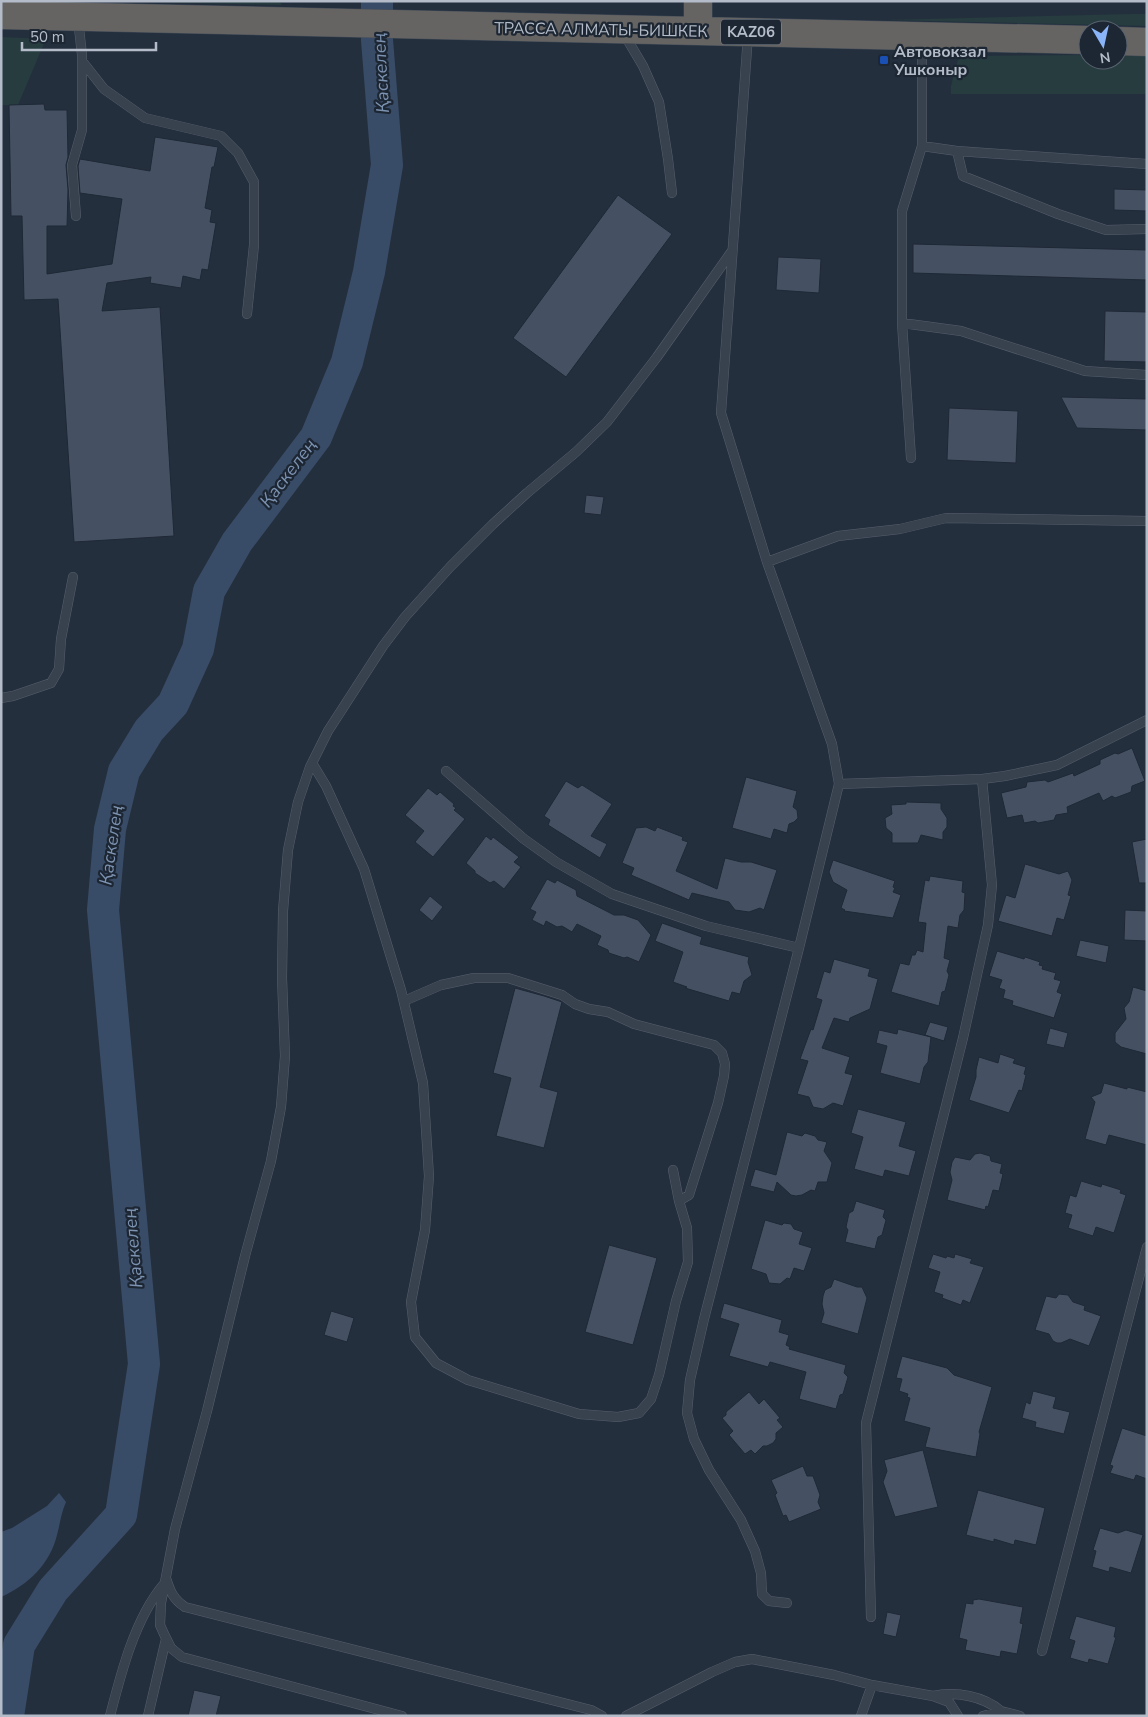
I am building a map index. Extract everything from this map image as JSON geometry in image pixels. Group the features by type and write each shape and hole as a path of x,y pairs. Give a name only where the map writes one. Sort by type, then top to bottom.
{"highway":[{"path":"698,1 698,30"},
{"name":"KАZ06","path":"1,15 77,16"},
{"name":"ТРАССА АЛМАТЫ-БИШКЕК","path":"77,16 1078,40"},
{"path":"1128,41 1147,42"}],"lane":[{"path":"76,216 72,165 82,130 82,61 77,16"},
{"path":"621,30 643,66 659,102 672,193"},
{"path":"748,32 721,413 767,562 832,744 839,784 800,948 704,1319 690,1380 687,1413 694,1439 709,1470 741,1520 755,1551 761,1573 762,1594 769,1601 787,1603"},
{"path":"912,458 902,323 902,211 922,146 922,36"},
{"path":"82,61 104,89 145,118 221,136 238,153 254,182 254,245 247,314"},
{"path":"922,146 957,151 1147,164"},
{"path":"957,151 963,176 1058,214 1106,230 1147,229"},
{"path":"402,1716 381,1713 182,1657 172,1648 160,1625 161,1602 175,1529 273,1152 281,1107 285,1056 282,978 283,912 288,850 298,802 312,763 328,731 404,617 493,524 576,452 607,422 652,364 732,251"},
{"path":"902,323 961,331 1085,371 1147,375"},
{"path":"767,562 838,536 900,528 946,518 1147,521"},
{"path":"1,698 13,696 51,683 59,669 61,639 74,577"},
{"path":"839,784 982,779 1005,776 1057,765 1147,720"},
{"path":"312,763 326,786 364,869 404,1001 423,1083 429,1176 425,1230 411,1302 414,1337 436,1363 468,1380 579,1414 618,1417 639,1413 651,1399 659,1375 676,1301 688,1262 687,1228 673,1170"},
{"path":"446,772 524,839 556,862 612,894 706,926 800,948"},
{"path":"871,1617 866,1423 963,1038 988,925 992,885 982,779"},
{"path":"404,1001 441,985 474,978 508,978 562,995 576,1004 589,1009 608,1012 634,1024 714,1045 722,1054 725,1064 722,1085 689,1195 679,1201"},
{"path":"1042,1651 1147,1247"},
{"path":"110,1716 123,1667 154,1596 165,1580"},
{"path":"165,1580 171,1594 177,1602 185,1607 591,1710 602,1716"},
{"path":"148,1716 166,1639"},
{"path":"626,1716 712,1672 735,1662 752,1660 933,1696 949,1702 958,1716"},
{"path":"861,1716 872,1685"},
{"path":"933,1696 947,1693 970,1696 992,1704 1001,1711 1020,1716"},
{"path":"983,1716 1001,1711"}],"green space":[{"path":"113,1 279,1 282,5"},
{"path":"1147,14 1147,26 1128,26 1128,20 1078,20 1078,24 885,20"},
{"path":"1,37 46,39 18,105 1,105"},
{"path":"1147,54 1147,94 951,94 951,86 959,56 1078,55 1078,70 1128,70 1128,55"}],"water":[{"path":"59,1493 66,1502 54,1545 49,1555 29,1580 1,1597 1,1532 12,1528 47,1506"}],"building":[{"path":"44,104 45,110 67,110 68,157 66,165 68,190 67,226 47,226 47,274 112,264 122,199 80,193 78,166 80,159 150,171 155,137 218,147 214,167 212,167 205,208 212,210 210,222 216,223 208,270 202,269 200,280 183,276 181,288 150,283 151,277 107,283 102,311 160,307 174,536 74,542 58,299 24,300 22,216 11,216 9,105"},
{"path":"1114,189 1147,190 1147,211 1114,210"},
{"path":"618,195 672,234 566,377 513,338"},
{"path":"913,244 1147,250 1147,280 913,273"},
{"path":"778,257 821,259 819,293 776,290"},
{"path":"1105,311 1147,312 1147,362 1104,361"},
{"path":"1061,397 1147,399 1147,430 1077,428"},
{"path":"949,408 1018,411 1016,463 947,460"},
{"path":"586,495 604,497 601,515 584,513"},
{"path":"1132,748 1145,781 1132,786 1131,792 1115,798 1112,796 1103,801 1099,793 1067,807 1068,813 1056,815 1054,820 1024,823 1022,815 1007,818 1001,793 1026,787 1027,782 1045,780 1048,782 1073,773 1074,776 1100,764 1100,760"},
{"path":"746,777 797,791 793,807 797,810 798,818 789,824 787,833 774,829 771,839 732,828"},
{"path":"566,781 578,788 582,785 612,804 591,836 607,844 600,858 548,825 550,820 544,816"},
{"path":"428,788 437,795 440,792 454,804 453,806 456,808 454,810 465,819 433,857 415,842 424,831 405,815"},
{"path":"906,802 941,803 941,809 947,818 947,827 943,832 943,840 921,835 918,843 892,843 892,833 886,828 885,818 892,814 891,805 906,804"},
{"path":"646,827 655,831 657,827 683,837 682,840 688,842 676,871 717,889 725,858 741,862 751,862 777,870 764,910 760,908 749,912 735,910 729,902 692,893 689,900 631,875 634,868 622,863 636,828"},
{"path":"486,836 491,840 493,837 519,857 514,862 521,867 504,889 494,881 490,883 475,873 466,863"},
{"path":"1147,839 1147,883 1139,883 1132,842"},
{"path":"833,860 895,881 893,892 901,895 893,918 844,911 841,908 847,890 833,882 829,872"},
{"path":"1025,864 1059,874 1068,871 1072,880 1068,895 1071,896 1064,920 1057,918 1052,936 998,921 1006,895 1015,898"},
{"path":"930,876 963,881 962,892 965,893 964,910 960,915 958,928 948,926 944,958 950,960 947,971 949,975 939,1006 891,992 900,963 909,965 912,955 915,955 917,950 923,952 926,923 918,922 925,880 929,881"},
{"path":"547,879 555,883 557,880 576,890 577,896 614,915 624,915 638,920 651,935 639,962 609,953 608,950 597,945 601,936 577,924 572,932 562,926 557,927 546,921 544,926 532,920 536,912 530,909"},
{"path":"430,896 443,907 432,921 419,910"},
{"path":"1125,910 1147,911 1147,941 1124,940"},
{"path":"662,923 702,937 700,944 749,957 748,962 752,975 744,981 740,994 732,992 729,1001 685,988 687,987 673,982 683,952 655,941"},
{"path":"1080,940 1109,946 1106,963 1076,956"},
{"path":"997,951 1040,962 1039,965 1043,966 1042,969 1056,973 1054,979 1061,981 1057,992 1062,994 1054,1018 1012,1005 1013,1001 1003,998 1005,990 999,988 1002,980 989,976"},
{"path":"834,959 870,969 868,976 878,979 870,1009 850,1018 849,1022 834,1018 822,1048 850,1057 845,1073 853,1075 843,1106 833,1103 823,1109 813,1107 809,1097 797,1094 808,1061 800,1059 811,1029 813,1030 822,1000 816,998 824,971 830,973"},
{"path":"1133,987 1147,991 1147,1054 1121,1047 1115,1042 1115,1033 1126,1019 1124,1008 1129,1002"},
{"path":"515,988 562,1002 540,1087 558,1092 544,1148 496,1136 511,1078 493,1073"},
{"path":"930,1022 948,1027 944,1041 925,1035"},
{"path":"1050,1028 1068,1033 1064,1048 1046,1044"},
{"path":"898,1029 931,1037 928,1062 924,1067 920,1084 880,1073 887,1046 876,1043 879,1030 897,1034"},
{"path":"1000,1054 1015,1059 1013,1063 1026,1067 1022,1091 1019,1090 1009,1113 969,1100 976,1077 979,1057 998,1063"},
{"path":"1104,1083 1147,1092 1147,1145 1109,1135 1106,1145 1085,1139 1095,1102 1091,1097 1101,1093"},
{"path":"858,1109 906,1122 899,1146 916,1151 909,1176 885,1170 883,1177 854,1169 863,1137 851,1133"},
{"path":"787,1132 802,1136 805,1133 815,1136 818,1140 827,1142 824,1151 832,1163 827,1182 818,1182 815,1191 811,1190 796,1196 791,1195 777,1182 774,1192 750,1186 755,1169 776,1175"},
{"path":"980,1153 990,1156 991,1161 1002,1164 1000,1173 1003,1174 999,1191 993,1190 988,1207 986,1206 985,1210 947,1200 952,1180 950,1172 955,1157 970,1160 975,1154"},
{"path":"1081,1181 1101,1187 1102,1184 1121,1190 1120,1193 1126,1195 1114,1233 1096,1227 1093,1236 1068,1228 1072,1215 1065,1213 1070,1195 1076,1197"},
{"path":"856,1201 885,1210 883,1217 886,1220 882,1235 878,1237 875,1249 845,1242 849,1213 853,1211"},
{"path":"765,1220 782,1225 784,1223 791,1224 794,1229 803,1232 799,1244 812,1248 804,1271 794,1268 790,1279 787,1278 780,1284 769,1283 766,1274 751,1269"},
{"path":"609,1245 657,1258 633,1345 585,1332"},
{"path":"933,1254 954,1258 955,1254 972,1259 970,1263 984,1267 970,1303 963,1300 961,1305 942,1298 943,1295 934,1292 940,1272 928,1268"},
{"path":"834,1279 862,1287 867,1298 858,1334 821,1323 824,1313 823,1296 825,1290 831,1287"},
{"path":"1059,1294 1068,1295 1073,1302 1085,1306 1084,1310 1101,1316 1089,1346 1070,1339 1057,1343 1053,1341 1049,1334 1035,1330 1046,1296 1056,1298"},
{"path":"724,1303 782,1320 779,1332 789,1335 786,1345 790,1347 789,1349 846,1365 844,1373 848,1377 836,1409 799,1399 806,1372 770,1362 768,1367 729,1356 739,1324 720,1318"},
{"path":"331,1311 354,1318 347,1342 324,1335"},
{"path":"902,1356 947,1368 954,1375 992,1387 979,1432 976,1457 925,1447 930,1428 904,1421 910,1398 907,1397 908,1394 899,1391 902,1379 896,1378"},
{"path":"1033,1391 1056,1397 1053,1408 1070,1412 1064,1434 1035,1427 1036,1422 1022,1418 1026,1402 1030,1404"},
{"path":"749,1392 759,1404 764,1399 780,1418 777,1420 783,1427 776,1433 776,1439 773,1443 763,1446 755,1454 751,1450 745,1454 729,1435 733,1431 722,1418 726,1415 726,1412"},
{"path":"1122,1428 1147,1436 1147,1479 1136,1475 1134,1480 1110,1473 1113,1466 1110,1465"},
{"path":"923,1450 938,1507 895,1517 883,1482 887,1471 884,1460"},
{"path":"803,1466 807,1476 813,1476 820,1495 818,1502 821,1509 789,1522 786,1515 783,1516 775,1495 777,1493 771,1480"},
{"path":"978,1490 1045,1508 1036,1545 1015,1540 1014,1545 994,1539 994,1542 966,1535"},
{"path":"1100,1528 1118,1533 1126,1530 1143,1535 1131,1573 1110,1567 1109,1572 1092,1567 1096,1551 1093,1550"},
{"path":"979,1599 1023,1607 1020,1623 1023,1624 1017,1654 1001,1651 1000,1657 965,1650 967,1640 959,1638 966,1603 973,1604 973,1600"},
{"path":"887,1612 901,1615 896,1637 883,1634"},
{"path":"1076,1616 1116,1627 1114,1637 1116,1637 1108,1664 1089,1659 1088,1663 1070,1658 1075,1641 1069,1639"},
{"path":"194,1690 221,1696 216,1716 188,1716"}],"waterway":[{"name":"Қаскелең","path":"8,1716 19,1645 53,1590 121,1515 144,1364 103,910 110,829 124,771 149,730 173,704 198,649 209,591 237,542 316,437 347,362 369,272 387,165 377,40 377,1"}],"place":[{"name":"Автовокзал Ушконыр","path":"884,60"}]}
